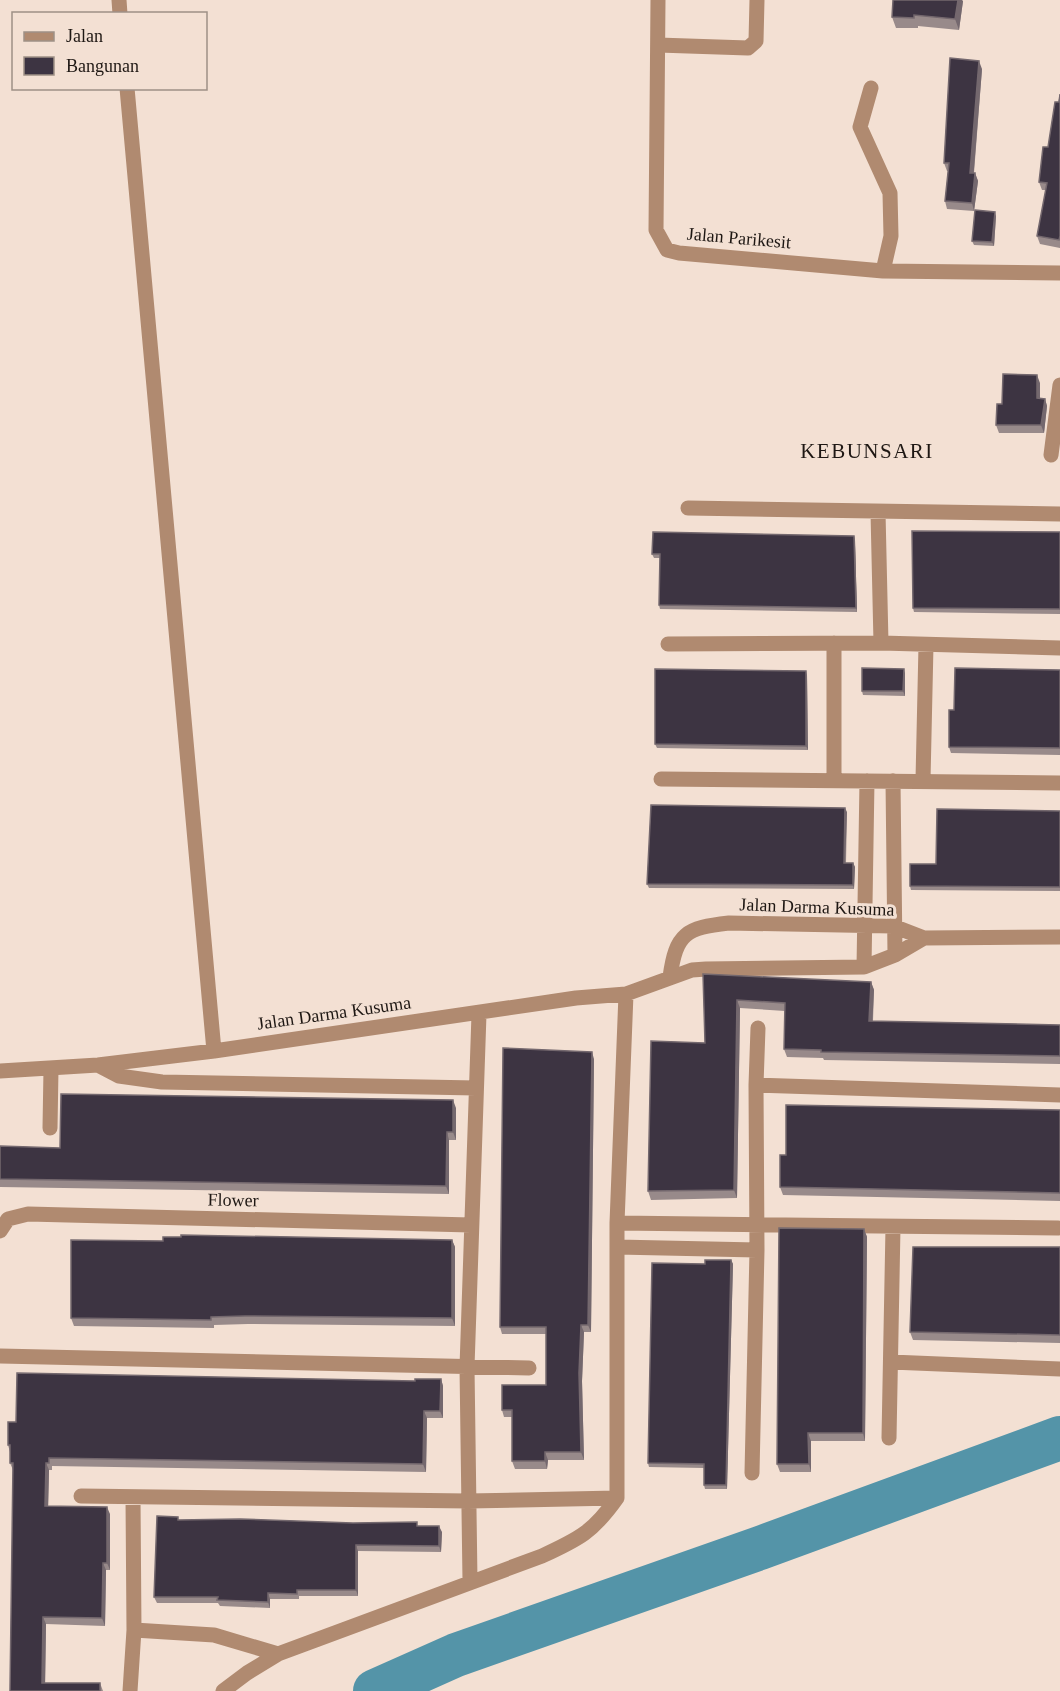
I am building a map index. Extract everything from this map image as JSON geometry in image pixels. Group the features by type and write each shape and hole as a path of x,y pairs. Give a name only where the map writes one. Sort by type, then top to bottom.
{"street":[{"name":"Jalan Parikesit","path":"658,0 656,230 667,250 679,253 883,271 1060,273"},
{"path":"658,45 748,48 756,41 757,0"},
{"path":"872,88 860,127 890,193 891,236 883,271"},
{"path":"127,90 214,1051"},
{"path":"1051,455 1060,385"},
{"path":"688,508 1060,514"},
{"path":"878,512 881,643"},
{"path":"834,643 834,780"},
{"path":"668,644 881,643 1060,648"},
{"path":"923,780 926,645"},
{"path":"661,779 1060,783"},
{"path":"864,966 867,781"},
{"path":"893,781 895,955"},
{"name":"Jalan Darma Kusuma","path":"670,977 676,946 682,935 708,925 729,922 893,926 924,938 1060,937"},
{"name":"Jalan Darma Kusuma","path":"0,1071 98,1065 214,1051 362,1027 626,994 670,977 706,969 864,966 895,955 924,938"},
{"path":"224,1691 278,1654 542,1556 575,1540 590,1532 617,1498 617,1223 626,994"},
{"path":"470,1581 467,1367 479,1014"},
{"path":"752,1473 757,1250 758,1028"},
{"path":"98,1065 127,1078 162,1082 476,1088"},
{"path":"50,1128 51,1069"},
{"path":"756,1085 1060,1095"},
{"name":"Flower","path":"0,1231 8,1219 28,1214 471,1225"},
{"path":"617,1223 1058,1228"},
{"path":"889,1438 893,1227"},
{"path":"617,1247 757,1250"},
{"path":"0,1356 529,1368"},
{"path":"891,1362 1060,1369"},
{"path":"81,1496 468,1501 617,1498"},
{"path":"130,1691 134,1630 133,1498"},
{"path":"134,1630 214,1635 278,1654"}],"building":[{"path":"893,0 958,0 955,19 914,15 914,18 892,17"},
{"path":"950,58 979,61 970,173 975,173 972,203 945,201 949,163 944,163"},
{"path":"1060,94 1059,240 1037,236 1047,183 1039,182 1043,147 1048,147 1055,102 1059,102"},
{"path":"975,210 995,212 992,242 972,241"},
{"path":"1003,374 1037,375 1037,398 1045,399 1041,425 996,425 997,404 1002,404"},
{"path":"912,531 1060,532 1060,609 913,608"},
{"path":"653,532 854,536 856,608 659,605 660,554 652,554"},
{"path":"862,668 904,669 903,691 862,691"},
{"path":"955,668 1060,670 1060,748 949,747 949,710 954,710"},
{"path":"655,669 806,671 806,746 655,744"},
{"path":"651,805 845,808 844,863 853,863 853,885 647,884"},
{"path":"937,809 1060,811 1060,887 910,886 910,864 936,864"},
{"path":"703,974 871,982 869,1021 1060,1025 1060,1056 821,1052 821,1050 784,1049 785,1003 737,1000 734,1190 648,1191 651,1041 705,1043"},
{"path":"503,1048 592,1052 588,1325 581,1325 579,1373 581,1452 545,1452 545,1461 512,1461 512,1410 502,1410 502,1385 546,1385 546,1327 500,1327"},
{"path":"61,1094 453,1100 453,1132 447,1132 446,1186 0,1179 0,1146 60,1148"},
{"path":"786,1105 1060,1110 1060,1193 780,1187 780,1155 786,1155"},
{"path":"779,1228 864,1229 863,1433 808,1433 809,1464 777,1464"},
{"path":"181,1235 452,1240 452,1318 245,1316 211,1317 211,1320 71,1318 71,1240 163,1241 163,1237 181,1237"},
{"path":"913,1247 1060,1247 1060,1335 910,1332"},
{"path":"705,1260 731,1260 726,1485 704,1485 704,1464 648,1463 652,1263 705,1264"},
{"path":"17,1373 415,1381 415,1379 441,1379 440,1411 424,1411 423,1464 49,1458 49,1463 46,1463 45,1506 107,1507 107,1563 103,1563 102,1618 43,1617 42,1683 100,1683 100,1691 10,1691 13,1463 10,1463 8,1422 16,1422"},
{"path":"157,1516 178,1517 178,1520 417,1522 417,1526 439,1526 439,1546 356,1545 356,1590 297,1590 297,1594 268,1593 268,1602 217,1600 218,1597 154,1597"}],"waterway":[{"path":"375,1691 456,1655 760,1548 1060,1438"}],"district":[{"name":"KEBUNSARI","path":"867,451"}]}
